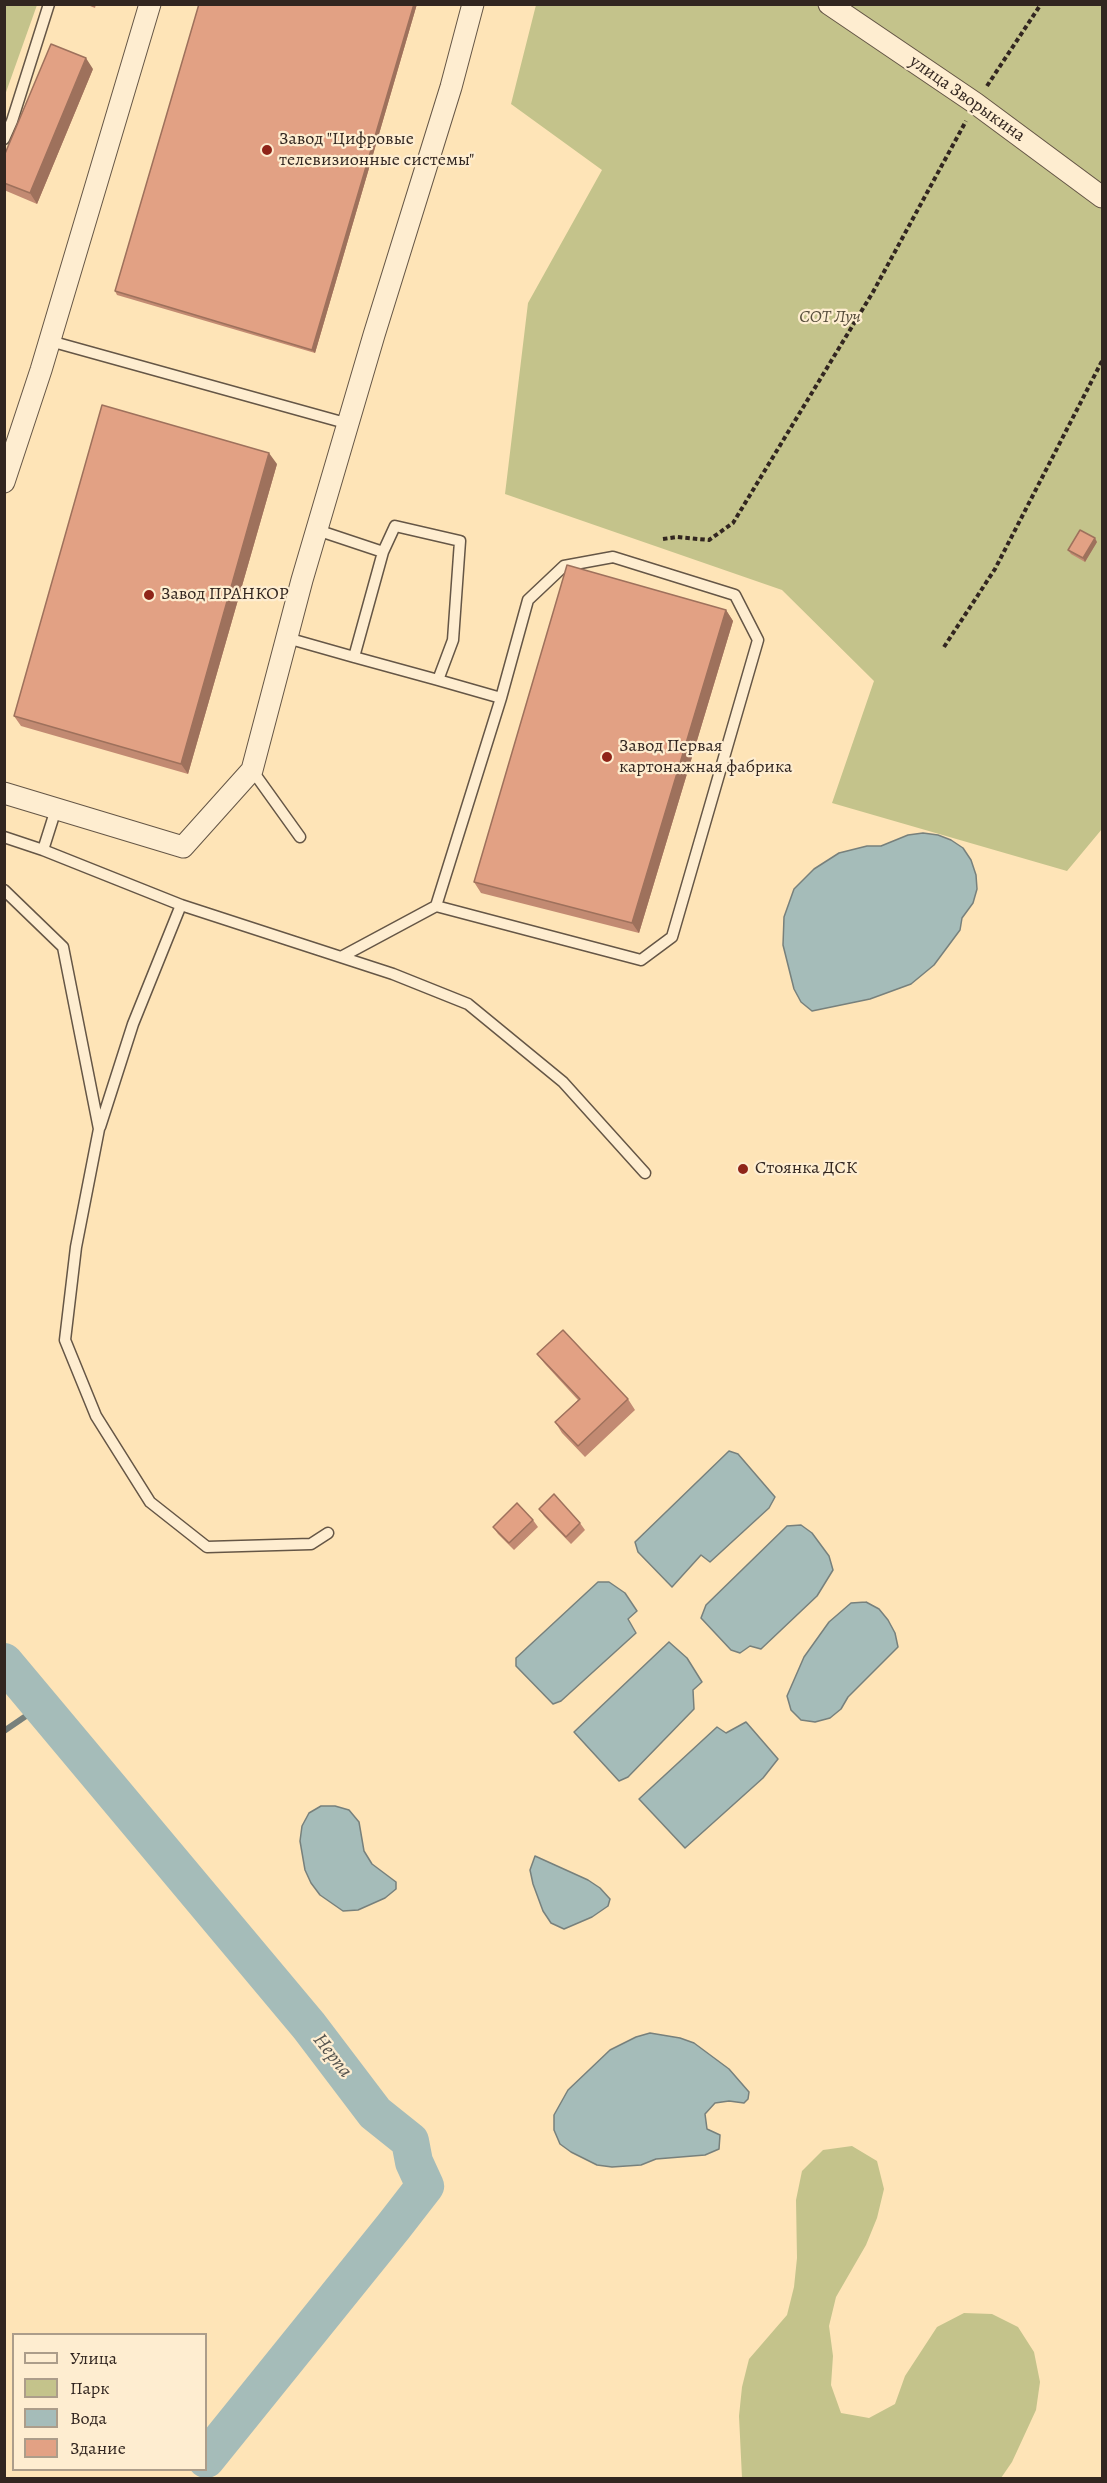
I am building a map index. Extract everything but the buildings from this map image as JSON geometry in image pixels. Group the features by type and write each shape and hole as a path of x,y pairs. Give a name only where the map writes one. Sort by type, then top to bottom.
{"street":[{"path":"4,482 50,341 150,4"},
{"path":"4,793 183,847 252,770 317,530 411,212 451,87 473,4"},
{"name":"улица Зворыкина","path":"830,4 975,103 1102,196"}],"lane":[{"path":"4,139 8,120 49,4"},
{"path":"50,341 349,424"},
{"path":"354,657 383,552 395,526 460,541 453,640 438,680"},
{"path":"317,530 383,552"},
{"path":"341,957 436,906 641,960 672,937 758,640 735,595 613,557 564,566 528,600 501,698 436,906"},
{"path":"287,638 501,698"},
{"path":"252,770 300,837"},
{"path":"43,850 56,809"},
{"path":"4,837 43,850 181,905 393,974 468,1004 563,1082 645,1173"},
{"path":"4,890 63,947 99,1129"},
{"path":"181,905 134,1024 99,1129 76,1247 65,1340 96,1416 150,1502 207,1547 311,1544 328,1533"}],"path":[{"path":"663,539 677,537 709,540 733,523 873,292 975,103 1041,4"},
{"path":"944,647 995,569 1102,361"}],"green space":[{"path":"4,5 37,5 5,95"},
{"name":"СОТ Луч","path":"536,5 1102,5 1102,829 1067,871 832,803 874,681 782,590 505,494 528,303 602,170 511,104"},
{"path":"852,2146 877,2161 884,2189 877,2218 866,2245 836,2297 829,2326 833,2356 831,2385 841,2413 869,2418 895,2404 905,2376 937,2327 964,2313 992,2314 1018,2327 1034,2352 1040,2382 1036,2410 1012,2462 1001,2478 742,2478 739,2416 742,2387 749,2359 787,2315 794,2287 797,2258 796,2200 802,2171 823,2150"}],"water":[{"path":"923,833 951,840 963,848 971,860 976,875 977,889 973,903 962,918 960,930 934,965 911,984 870,999 812,1011 801,1002 794,989 783,945 784,917 794,889 814,869 839,853 867,846 881,846 908,835"},
{"path":"729,1451 738,1454 775,1497 769,1508 710,1562 701,1555 672,1587 638,1552 635,1542"},
{"path":"801,1525 812,1533 829,1556 833,1570 817,1596 761,1649 750,1646 740,1653 731,1650 701,1618 706,1605 787,1526"},
{"path":"598,1582 609,1582 625,1593 637,1611 628,1619 636,1633 561,1701 553,1704 516,1666 516,1658"},
{"path":"866,1602 879,1609 888,1620 895,1633 898,1647 830,1718 815,1722 801,1720 791,1710 787,1696 804,1657 829,1622 851,1603"},
{"path":"669,1642 687,1658 702,1682 693,1690 694,1709 628,1777 619,1781 574,1732"},
{"path":"746,1722 778,1759 763,1778 685,1848 639,1799 717,1727 726,1733"},
{"path":"321,1806 335,1806 349,1810 359,1822 364,1851 372,1864 396,1882 396,1889 385,1898 358,1910 343,1911 320,1895 311,1883 305,1870 300,1841 302,1826 309,1813"},
{"path":"535,1856 588,1880 600,1888 610,1899 608,1906 592,1917 564,1929 551,1923 543,1911 533,1884 530,1870"},
{"path":"650,2033 694,2043 729,2069 749,2092 748,2099 744,2103 729,2101 715,2103 705,2114 707,2129 720,2135 719,2149 705,2155 656,2159 641,2165 612,2167 597,2165 560,2144 554,2130 554,2115 568,2090 610,2050"}],"waterway":[{"name":"Нерпа","path":"4,1662 309,2026 375,2113 410,2141 414,2162 425,2186 207,2458"},
{"path":"4,1731 42,1705"}],"place":[{"name":"Завод \"Цифровые телевизионные системы\"","path":"267,150"},
{"name":"Завод ПРАНКОР","path":"149,595"},
{"name":"Завод Первая картонажная фабрика","path":"607,757"},
{"name":"Стоянка ДСК","path":"743,1169"}]}
